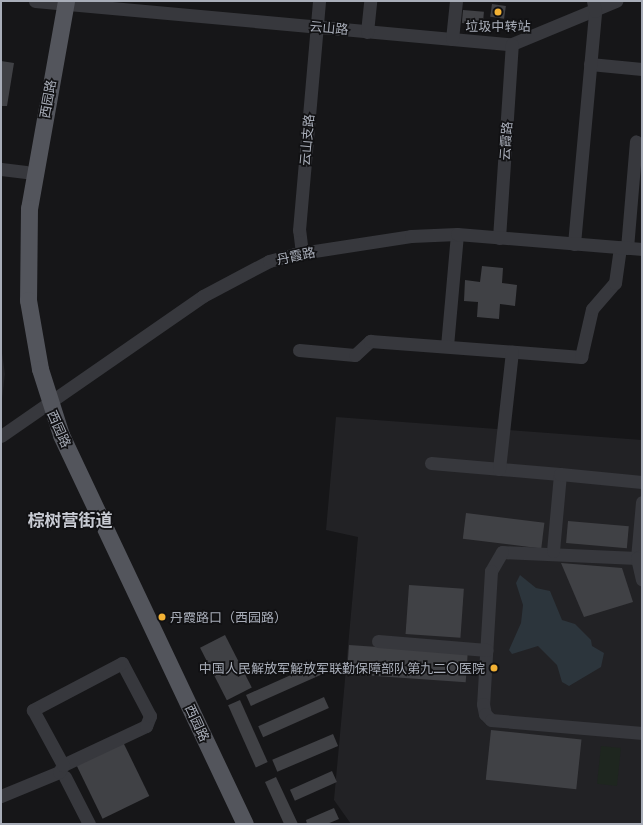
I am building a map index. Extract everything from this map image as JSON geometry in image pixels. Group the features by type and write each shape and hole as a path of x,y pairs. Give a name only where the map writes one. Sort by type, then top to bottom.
{"main road":[{"name":"西园路","path":"61,3 26,172 18,240 19,301 44,406 90,521 235,824"},
{"name":"西园路","path":"61,3 29,208 27,241 28,300 44,406 245,824"}],"street":[{"name":"云山路","path":"35,1 512,44 594,6 616,1"},
{"name":"云山支路","path":"302,253 299,230 320,1"},
{"path":"367,32 370,1"},
{"path":"452,39 456,1"},
{"path":"574,244 594,6"},
{"name":"云霞路","path":"499,238 512,44"},
{"path":"590,64 642,69"},
{"path":"299,350 355,355 370,340 581,357 592,309 615,283 623,248 636,141"},
{"path":"1,169 26,172"},
{"path":"447,346 457,234"},
{"name":"丹霞路","path":"1,436 140,336 228,282 269,261 302,253 411,236 457,234 642,249"},
{"path":"499,469 512,352"},
{"path":"431,463 642,482"},
{"path":"553,552 560,474"},
{"path":"642,502 640,557 642,579"},
{"path":"640,557 553,552 502,552 491,571 483,704 485,714 491,720 642,733"},
{"path":"378,642 486,650"},
{"path":"1,796 64,771 146,726 150,716 122,663 33,710 64,771 89,824"}],"shaded area":[{"path":"1,346 5,374 1,407"},
{"name":"中国人民解放军解放军联勤保障部队第九二〇医院","path":"336,417 642,440 642,824 351,824 334,800 358,537 326,530"},
{"path":"520,575 536,588 550,591 562,620 575,624 591,640 592,646 604,653 601,667 569,686 562,682 557,665 538,646 512,654 509,650 521,623 523,605 516,583"},
{"path":"601,746 621,748 617,786 597,784"}],"building":[{"name":"垃圾中转站","path":"492,4 506,6 504,19 490,17"},
{"path":"463,10 484,12 483,25 462,23"},
{"path":"1,61 14,63 7,106 1,106"},
{"path":"482,266 503,268 502,283 517,285 515,306 500,304 499,319 477,317 478,302 464,301 465,280 480,282"},
{"path":"466,513 544,523 541,548 463,539"},
{"path":"568,521 629,526 627,548 566,543"},
{"path":"561,563 622,568 633,602 584,617"},
{"path":"409,585 464,589 460,638 406,634"},
{"path":"225,635 252,688 227,700 200,648"},
{"path":"349,645 468,653 466,682 347,674"},
{"path":"320,662 325,673 251,706 246,695"},
{"path":"324,697 329,708 263,737 258,726"},
{"path":"240,700 268,762 256,767 228,705"},
{"path":"491,730 582,740 576,789 486,780"},
{"path":"333,734 338,746 277,772 272,760"},
{"path":"123,742 149,796 103,819 76,765"},
{"path":"332,771 337,782 295,801 290,790"},
{"path":"276,777 298,824 284,824 265,782"},
{"path":"334,808 339,819 327,824 307,824 306,820"}],"place":[{"name":"垃圾中转站","path":"498,12"},
{"name":"丹霞路口（西园路）","path":"162,617"},
{"name":"中国人民解放军解放军联勤保障部队第九二〇医院","path":"494,668"}],"district":[{"name":"棕树营街道","path":"70,520"}]}
